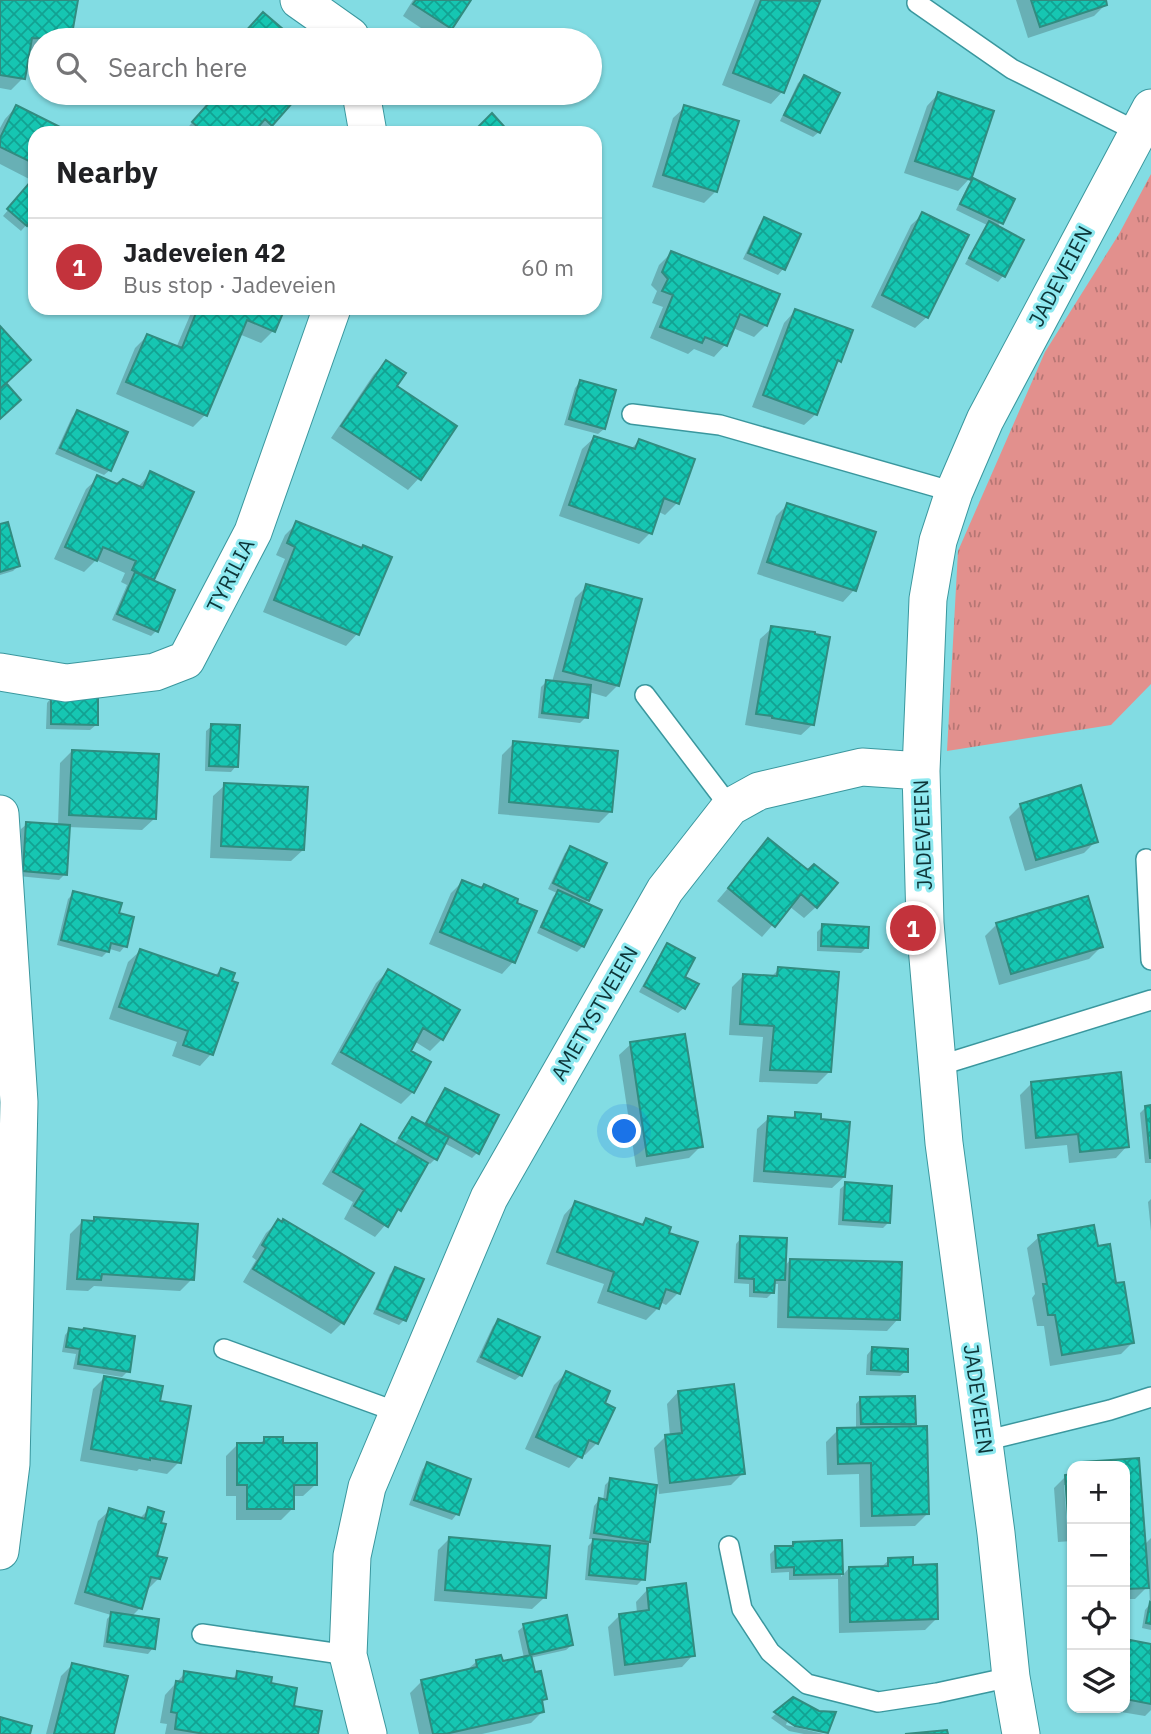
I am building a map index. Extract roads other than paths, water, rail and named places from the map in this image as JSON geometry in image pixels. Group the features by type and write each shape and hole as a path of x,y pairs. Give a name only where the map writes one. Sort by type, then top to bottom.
{"street":[{"path":"299,0 339,28"},
{"path":"362,105 367,126"},
{"name":"JADEVEIEN","path":"1021,1734 1011,1677 984,1441 944,1143 925,923 920,771 929,599 938,541 954,492 985,420 1144,120"},
{"name":"TYRILIA","path":"0,672 66,683 155,672 186,660 253,532 330,315"},
{"name":"AMETYSTVEIEN","path":"368,1734 348,1655 352,1556 367,1487 489,1198 665,890 730,807 759,791 862,767 920,771"},
{"path":"0,814 19,1102 12,1464 0,1550"}],"lane":[{"path":"917,3 1012,69 1144,120"},
{"path":"632,414 720,425 954,492"},
{"path":"645,695 730,807"},
{"path":"1146,859 1151,960"},
{"path":"937,1066 1151,1000"},
{"path":"224,1349 400,1413"},
{"path":"984,1441 1110,1410 1151,1396"},
{"path":"729,1546 742,1609 769,1652 807,1684 878,1702 1011,1677"},
{"path":"202,1634 348,1655"}],"place":[{"name":"Jadeveien 42","path":"913,928"}]}
